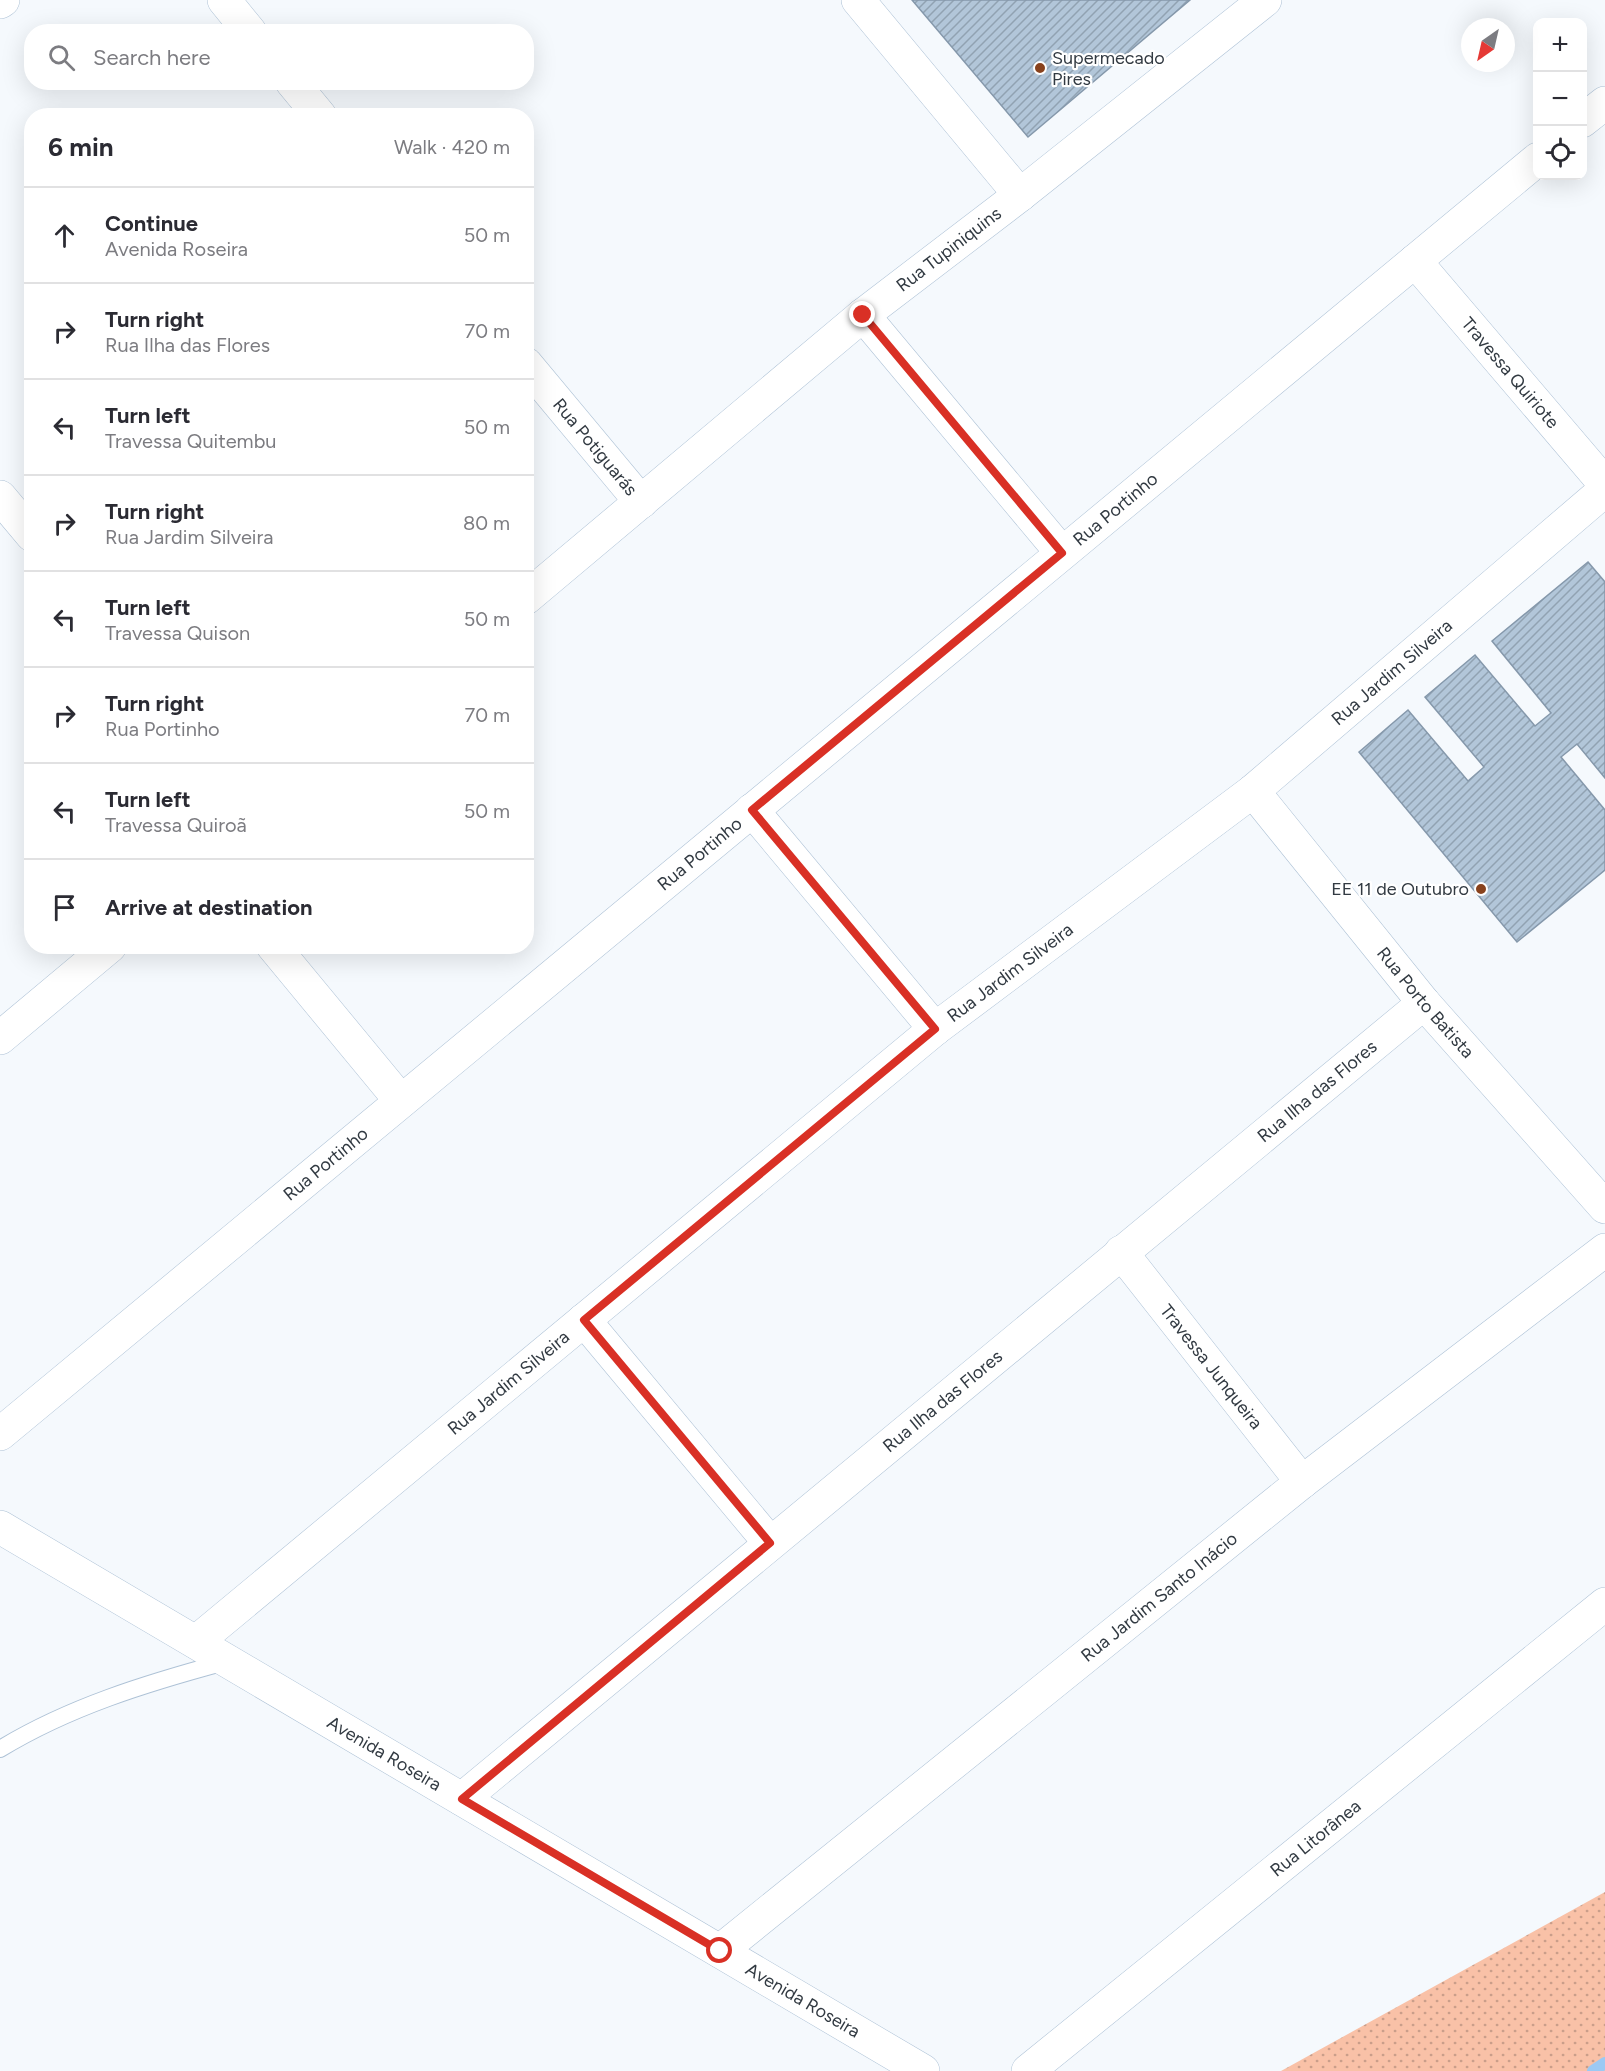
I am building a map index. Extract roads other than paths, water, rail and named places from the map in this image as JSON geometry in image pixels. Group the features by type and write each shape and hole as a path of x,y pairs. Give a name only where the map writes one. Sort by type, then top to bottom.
{"street":[{"path":"224,0 244,24"},
{"path":"858,0 1020,195"},
{"name":"Rua Tupiniquins","path":"534,591 863,315 1020,195 1265,0"},
{"path":"299,90 313,108"},
{"path":"1587,117 1605,103"},
{"name":"Rua Portinho","path":"0,1434 1533,163"},
{"name":"Travessa Quiriote","path":"1415,261 1605,484"},
{"path":"863,315 1062,553"},
{"name":"Rua Potiguarás","path":"534,374 641,502"},
{"name":"Rua Jardim Silveira","path":"196,1642 935,1029 1253,791 1605,490"},
{"path":"0,497 24,526"},
{"name":"Rua Porto Batista","path":"1253,791 1424,1003 1605,1207"},
{"path":"752,810 935,1029"},
{"path":"0,1038 100,954"},
{"path":"280,954 401,1101"},
{"name":"Rua Ilha das Flores","path":"462,1799 1120,1252 1424,1003"},
{"name":"Rua Jardim Santo Inácio","path":"720,1951 1302,1482 1605,1250"},
{"name":"Travessa Junqueira","path":"1120,1252 1302,1482"},
{"path":"584,1320 770,1543"},
{"name":"Avenida Roseira","path":"0,1527 923,2071"},
{"name":"Rua Litorânea","path":"1028,2071 1605,1604"}],"lane":[{"path":"0,1749 36,1727 90,1705 172,1676 229,1661"}],"waterway":[{"path":"1593,2071 1605,2063"}],"place":[{"name":"Supermecado Pires","path":"1040,68"},
{"name":"EE 11 de Outubro","path":"1481,889"}]}
